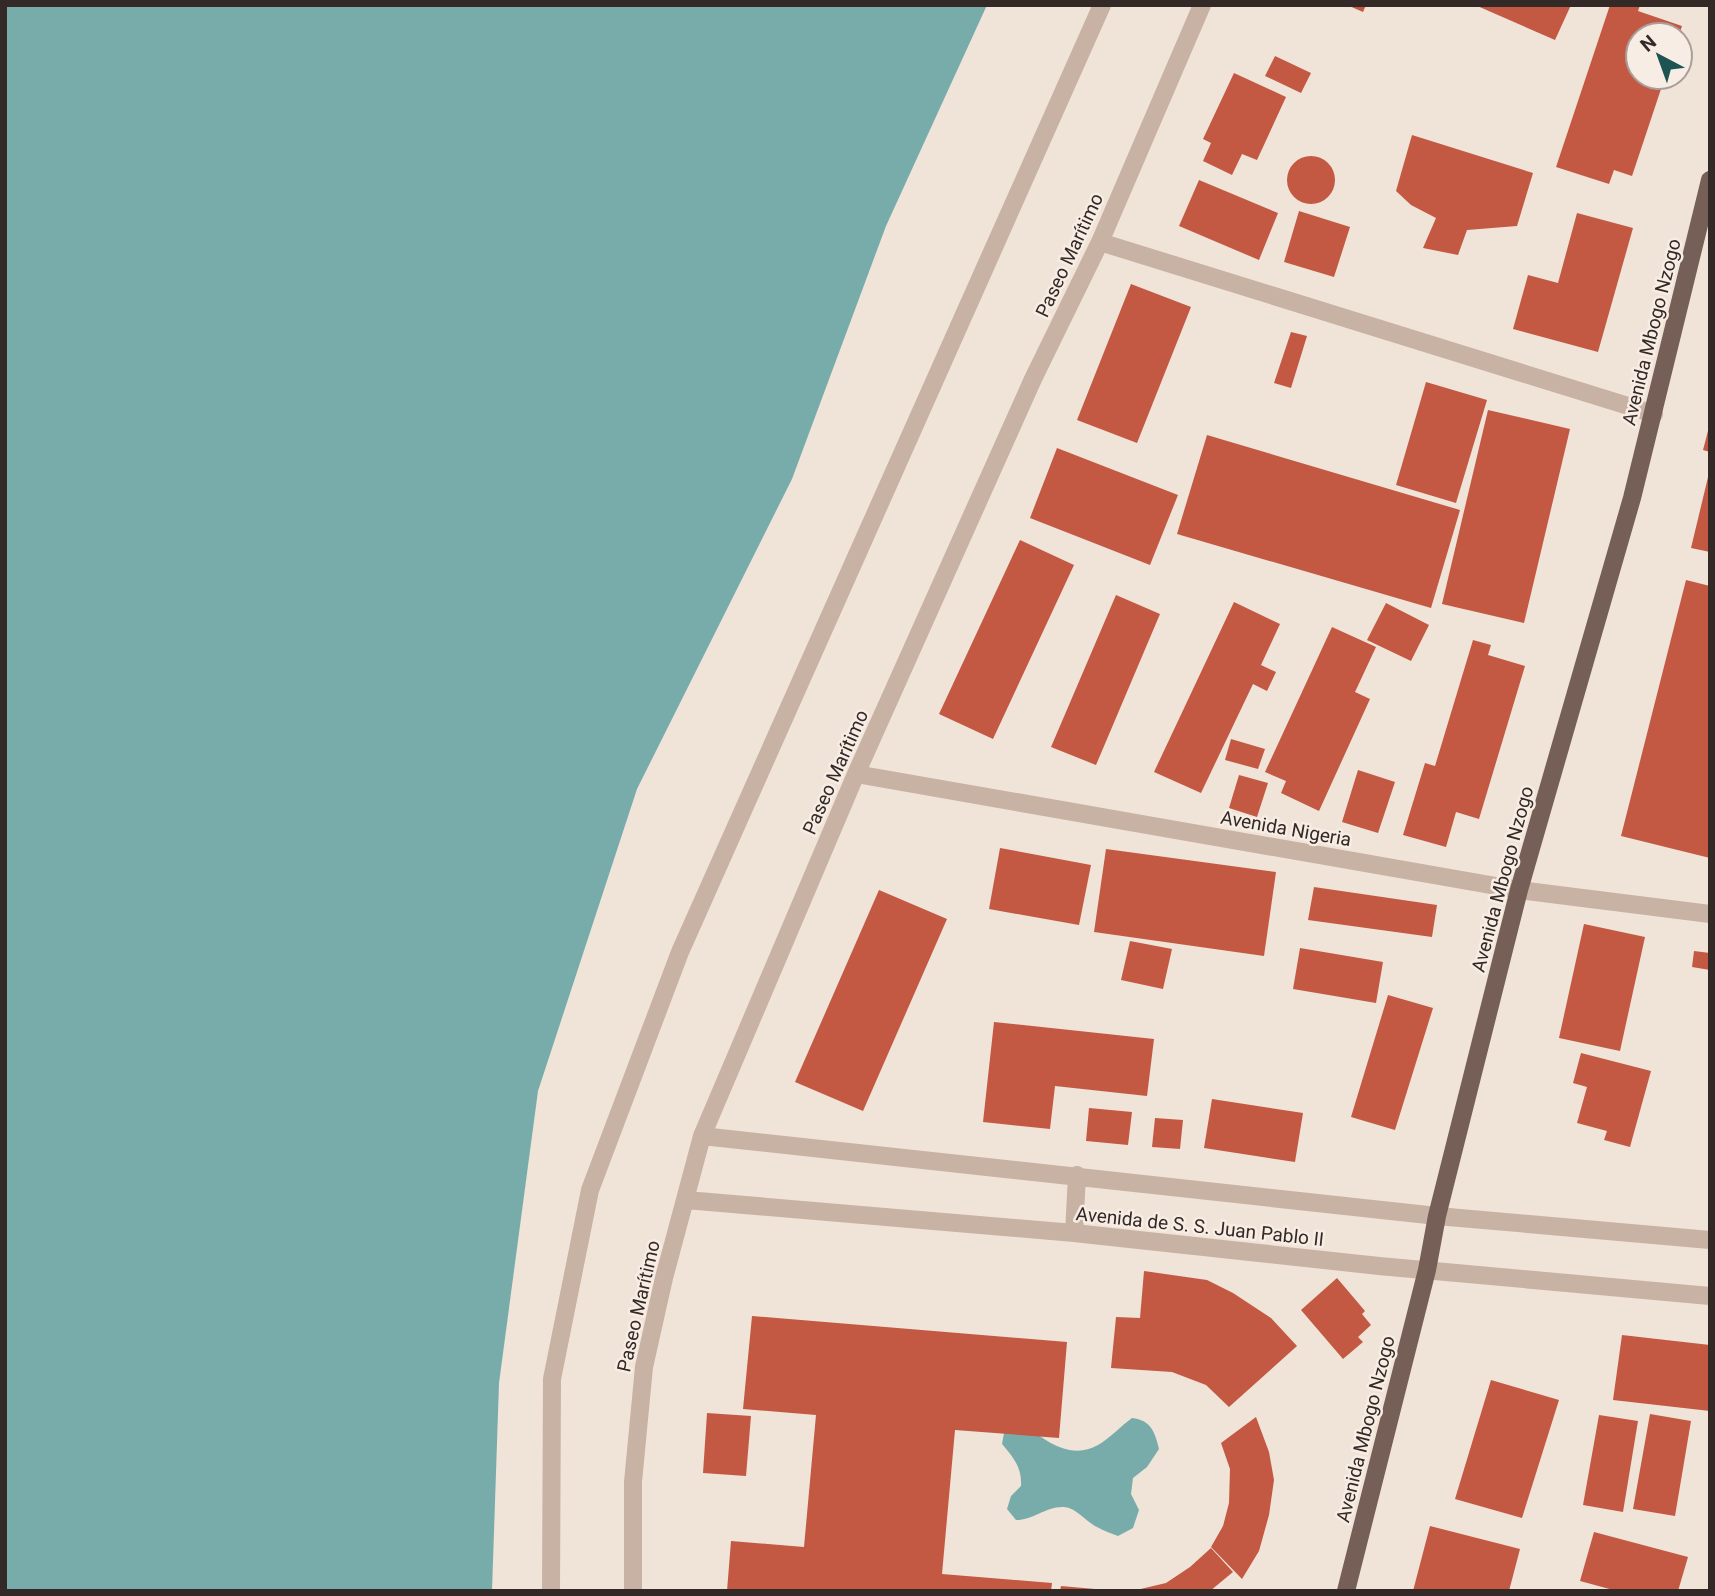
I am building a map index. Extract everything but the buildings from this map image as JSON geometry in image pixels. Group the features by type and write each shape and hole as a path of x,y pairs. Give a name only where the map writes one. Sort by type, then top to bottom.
{"main road":[{"name":"Avenida Mbogo Nzogo","path":"1346,1591 1519,890 1632,498 1710,180"}],"street":[{"path":"551,1591 552,1379 590,1190 680,952 1102,5"},
{"name":"Paseo Marítimo","path":"633,1591 633,1482 644,1367 664,1278 702,1136 856,774 1033,379 1100,242 1202,5"},
{"path":"1100,242 1654,414"},
{"name":"Avenida Nigeria","path":"856,774 1519,890 1710,914"},
{"name":"Avenida de S. S. Juan Pablo II","path":"702,1136 1437,1216 1710,1240"},
{"path":"1073,1233 1077,1175"},
{"name":"Avenida de S. S. Juan Pablo II","path":"686,1200 1073,1233 1710,1296"}],"water":[{"path":"5,5 987,5 886,226 792,479 637,789 538,1091 499,1383 492,1591 5,1591"},
{"path":"1132,1418 1148,1424 1159,1449 1147,1467 1133,1478 1131,1494 1139,1510 1133,1528 1118,1536 1093,1525 1073,1510 1064,1507 1016,1520 1007,1509 1011,1496 1021,1486 1021,1480 1016,1464 1002,1444 1004,1433 1019,1420 1046,1440 1076,1451 1098,1445"}]}
